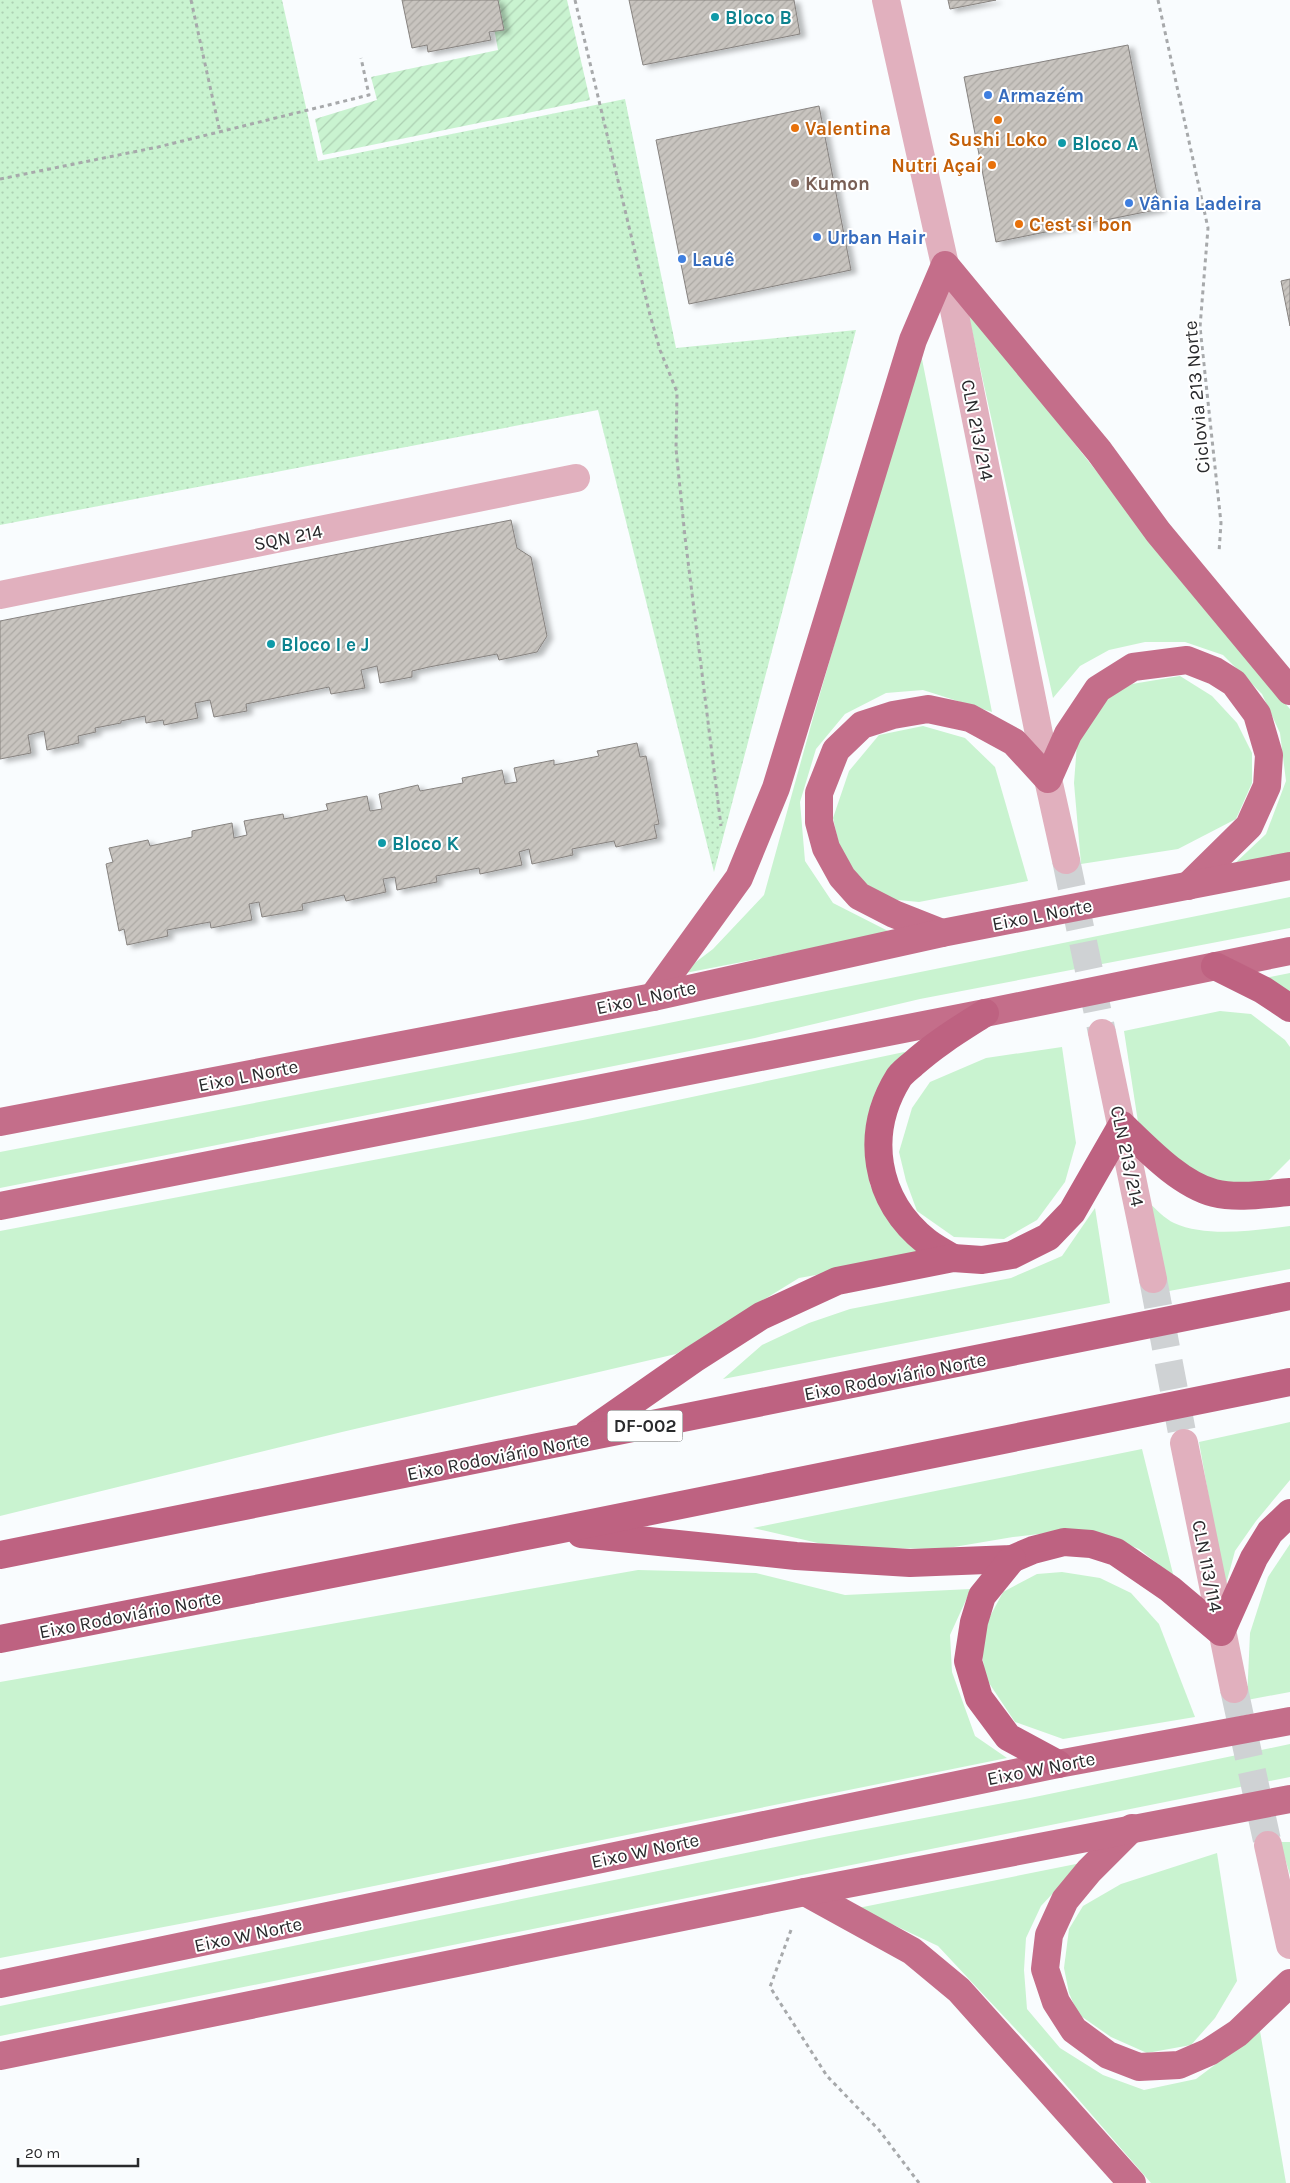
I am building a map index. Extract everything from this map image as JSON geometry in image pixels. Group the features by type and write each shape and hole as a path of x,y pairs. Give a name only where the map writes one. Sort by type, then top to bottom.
{"highway":[{"path":"1214,966 1263,990 1290,1008"},
{"path":"953,1258 926,1241 904,1219 886,1189 877,1153 882,1114 900,1076 930,1048 984,1013"},
{"path":"579,1440 694,1359 761,1316 837,1281 953,1258 982,1260 1012,1255 1048,1237 1072,1212 1122,1125 1156,1157 1188,1182 1213,1193 1245,1196 1290,1192"},
{"name":"Eixo Rodoviário Norte","path":"0,1555 1290,1296"},
{"name":"Eixo Rodoviário Norte","path":"0,1639 552,1531 1290,1382"},
{"path":"552,1531 796,1556 910,1563 1012,1559 1033,1550 1064,1542 1090,1544 1116,1552 1170,1589 1221,1632 1254,1558 1270,1532 1290,1513"},
{"path":"1012,1559 982,1596 974,1622 968,1661 979,1698 1008,1737 1058,1764"}],"main road":[{"path":"653,997 739,878 776,788 913,340 944,265 1100,451 1158,532 1290,690"},
{"path":"942,933 894,914 859,896 842,877 826,848 819,822 819,793 836,750 862,725 892,715 928,709 970,718 1014,742 1048,779 1068,734 1098,689 1134,666 1187,660 1215,670 1234,683 1257,714 1269,755 1268,786 1248,826 1188,886"},
{"name":"Eixo L Norte","path":"0,1122 653,997 942,933 1290,866"},
{"path":"0,1206 1290,951"},
{"name":"Eixo W Norte","path":"0,1984 1058,1764 1290,1720"},
{"path":"0,2056 805,1892 1290,1799"},
{"path":"1132,1828 1089,1871 1065,1900 1049,1935 1045,1969 1056,2002 1074,2030 1108,2055 1139,2067 1179,2064 1209,2052 1238,2033 1290,1983"},
{"path":"805,1892 912,1951 934,1967 959,1990 1132,2183"}],"street":[{"name":"CLN 213/214","path":"886,0 944,265 1066,860"},
{"name":"SQN 214","path":"0,595 576,478"},
{"name":"CLN 213/214","path":"1102,1034 1153,1279"},
{"name":"CLN 113/114","path":"1184,1443 1234,1689"},
{"path":"1268,1845 1290,1945"}],"path":[{"path":"190,0 220,132"},
{"path":"575,0 650,315 660,350 677,392 676,449 685,537 723,836"},
{"name":"Ciclovia 213 Norte","path":"1158,0 1208,228 1200,327 1221,523 1219,558"},
{"path":"0,179 158,147 369,95 361,58"},
{"path":"805,1892 770,1987 827,2076 879,2130 919,2183"}],"green space":[{"path":"0,0 282,0 318,161 625,99 676,348 856,330 714,872 598,410 0,525"},
{"path":"489,0 567,0 590,100 323,155 315,119 377,100 371,77 498,50"},
{"path":"967,308 1223,631 1290,709 1290,856 1231,867 1266,834 1286,781 1280,733 1262,694 1223,655 1185,642 1145,642 1109,650 1080,666 1053,698"},
{"path":"920,349 992,712 923,690 886,693 845,714 816,749 800,802 805,861 833,903 892,933 680,974 713,949 764,895 813,718"},
{"path":"1180,676 1212,696 1237,723 1252,753 1252,783 1236,819 1178,849 1081,864 1074,783 1077,744 1101,701 1132,684"},
{"path":"923,726 965,738 995,767 1028,881 919,902 887,899 856,877 840,850 833,818 849,771 879,735"},
{"path":"1290,897 1290,928 920,999 755,1038 0,1188 0,1152 649,1027"},
{"path":"1290,973 1290,995 1260,979"},
{"path":"1220,1011 1251,1014 1285,1040 1290,1047 1290,1159 1267,1182 1223,1184 1193,1174 1138,1122 1124,1031"},
{"path":"1062,1047 1076,1143 1065,1182 1037,1220 1004,1239 954,1237 917,1211 906,1181 899,1152 912,1108 930,1082 986,1058"},
{"path":"909,1051 867,1140 870,1185 901,1235 929,1255 799,1278 676,1354 342,1432 0,1516 0,1231 583,1120"},
{"path":"1147,1201 1171,1221 1187,1228 1232,1232 1290,1226 1290,1269 1169,1291"},
{"path":"1095,1208 1110,1303 723,1379 762,1345 809,1323 850,1309 1011,1278 1062,1256"},
{"path":"1290,1422 1290,1480 1256,1521 1235,1551 1225,1588 1199,1442"},
{"path":"1142,1449 1175,1582 1158,1564 1139,1549 1105,1536 1056,1532 942,1549 835,1547 753,1528"},
{"path":"1290,1544 1290,1692 1247,1700 1250,1633 1268,1577"},
{"path":"638,1570 756,1573 845,1595 971,1589 950,1635 952,1672 975,1736 1007,1758 280,1905 0,1958 0,1682"},
{"path":"1062,1572 1100,1578 1131,1593 1159,1624 1195,1717 1063,1739 1015,1722 985,1677 982,1652 986,1624 1003,1592 1037,1574"},
{"path":"1290,1744 1290,1777 0,2036 0,2006 829,1836 1030,1798"},
{"path":"1280,1842 1290,1842 1290,1875"},
{"path":"1217,1853 1237,1981 1215,2018 1191,2045 1147,2053 1111,2037 1078,2014 1069,1993 1064,1968 1069,1929 1083,1906 1121,1884"},
{"path":"1081,1863 1041,1906 1026,1938 1024,1970 1027,2009 1060,2048 1103,2075 1144,2090 1196,2079 1260,2031 1286,2183 1151,2183 1039,2054 938,1946 858,1908"}],"building":[{"path":"402,0 498,0 504,30 489,32 491,40 428,52 427,45 412,48"},
{"name":"Bloco B","path":"629,0 794,0 800,34 643,65"},
{"path":"948,0 996,0 950,9"},
{"name":"Bloco A","path":"1128,45 1160,209 996,242 964,77"},
{"path":"819,106 851,270 689,304 656,140"},
{"path":"1290,279 1290,326 1281,281"},
{"name":"Bloco I e J","path":"511,520 517,548 531,557 547,636 537,652 499,660 497,654 429,667 412,671 412,677 380,683 377,666 361,670 365,688 331,694 329,687 246,704 247,711 214,717 210,700 195,703 198,718 164,725 163,720 146,723 145,716 121,721 121,723 95,728 96,732 78,736 79,743 47,750 44,731 28,735 31,753 0,759 0,621"},
{"name":"Bloco K","path":"637,743 640,757 646,756 659,824 654,825 657,838 616,847 614,841 572,849 573,855 532,864 529,849 519,852 522,865 480,874 479,868 436,876 437,882 397,890 395,877 383,879 386,892 346,901 344,895 302,904 303,910 262,917 259,902 249,904 252,920 211,928 210,922 167,930 168,936 127,945 124,929 119,931 106,864 113,862 109,848 148,840 150,846 192,837 192,831 232,823 234,838 247,835 244,821 283,814 284,819 328,810 326,804 367,796 370,811 382,809 379,794 418,785 420,791 463,783 462,778 502,770 505,784 517,782 514,768 554,760 554,765 599,756 597,751"}],"tunnel":[{"path":"1066,860 1102,1033"},
{"path":"1153,1279 1184,1443"},
{"path":"1234,1689 1268,1845"}],"place":[{"name":"Bloco B","path":"715,17"},
{"name":"Armazém","path":"988,95"},
{"name":"Sushi Loko","path":"998,120"},
{"name":"Valentina","path":"795,128"},
{"name":"Bloco A","path":"1062,143"},
{"name":"Nutri Açaí","path":"992,165"},
{"name":"Kumon","path":"795,183"},
{"name":"Vânia Ladeira","path":"1129,203"},
{"name":"C'est si bon","path":"1019,224"},
{"name":"Urban Hair","path":"817,237"},
{"name":"Lauê","path":"682,259"},
{"name":"Bloco I e J","path":"271,644"},
{"name":"Bloco K","path":"382,843"}]}
